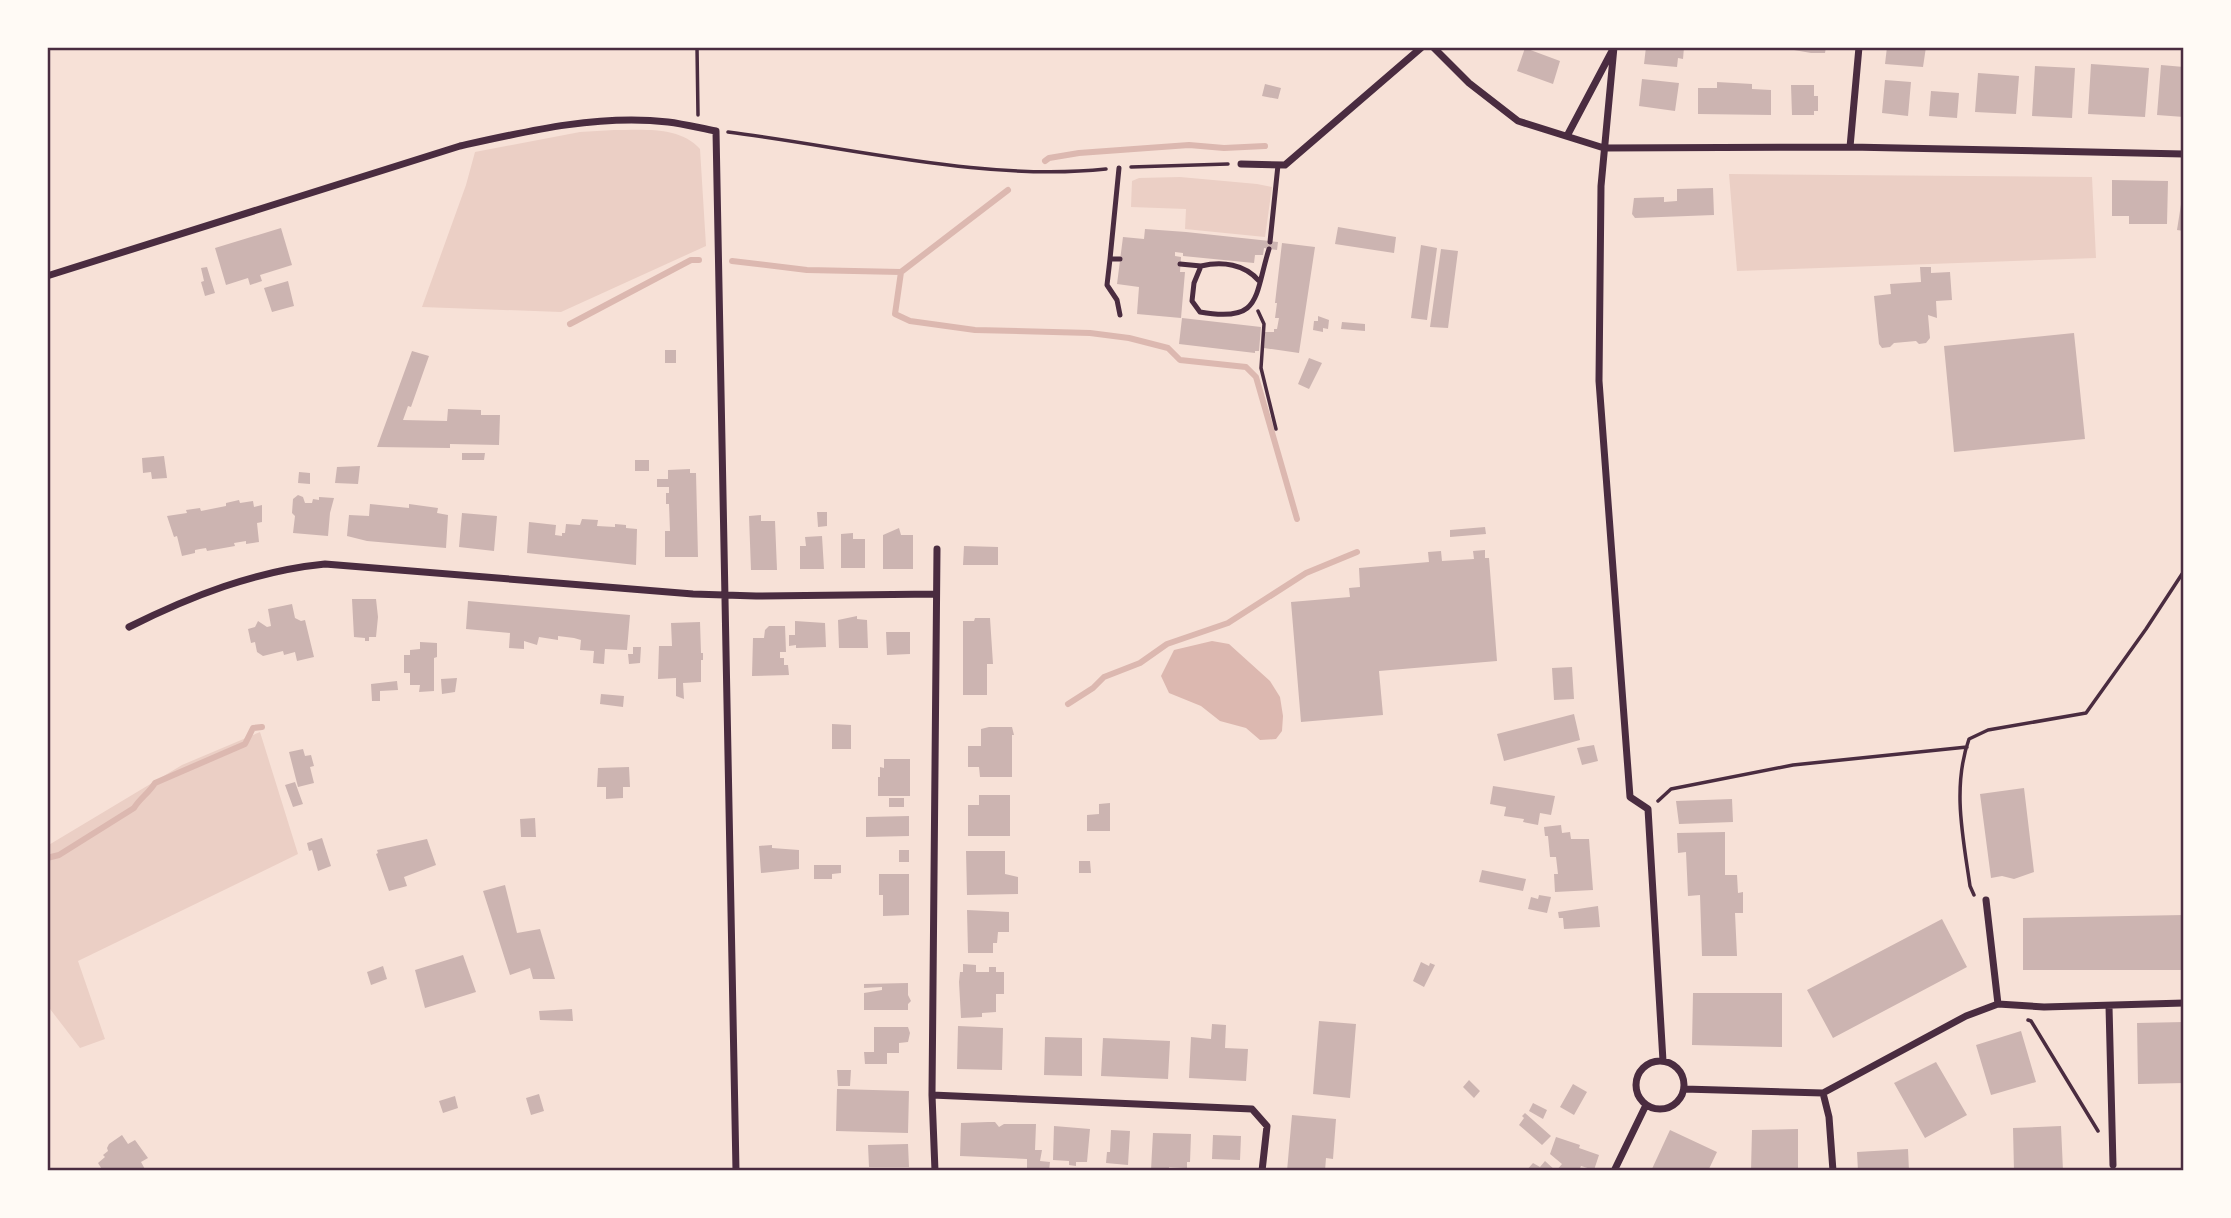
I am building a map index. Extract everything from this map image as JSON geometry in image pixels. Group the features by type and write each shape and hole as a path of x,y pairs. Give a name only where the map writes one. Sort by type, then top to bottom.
{"street":[{"path":"1241,164 1285,165 1422,47"},
{"path":"1433,47 1469,83 1518,121 1604,148 1850,147 2184,154"},
{"path":"1567,136 1614,47 1601,186 1599,381 1630,797 1648,810 1663,1061"},
{"path":"1850,147 1859,47"},
{"path":"47,276 460,146 507,135 581,124 637,121 666,122 716,131 736,1171"},
{"path":"935,1171 933,1095 937,549"},
{"path":"129,627 210,590 250,577 325,564 723,595 936,593"},
{"path":"1986,900 1998,1004"},
{"path":"1684,1089 1823,1093 1979,1009 1998,1004 2044,1007 2184,1003"},
{"path":"2109,1006 2113,1162"},
{"path":"1663,1061 1673,1064 1680,1071 1684,1089 1681,1099 1674,1106 1664,1110 1655,1109 1646,1105 1636,1092 1637,1076 1647,1064 1663,1061"},
{"path":"1823,1093 1829,1117 1833,1171"},
{"path":"933,1095 1252,1109 1267,1126 1262,1171"},
{"path":"1614,1171 1646,1105"}],"lane":[{"path":"1201,265 1194,284 1192,301 1200,312 1225,316 1243,313 1253,304 1269,245 1278,165"},
{"path":"1119,168 1107,285 1117,300 1120,315"},
{"path":"1110,259 1120,259"},
{"path":"1180,264 1239,266 1251,271 1259,281"}],"path":[{"path":"697,47 697,105 700,128"},
{"path":"716,131 1017,171 1082,172 1150,165 1241,164"},
{"path":"1253,304 1264,324 1261,368 1276,429"},
{"path":"1972,892 1959,793 1963,758 1969,739 1988,730 2086,713 2184,571"},
{"path":"1648,810 1671,789 1793,765 1966,747"},
{"path":"2020,1015 2031,1021 2113,1162"}],"shaded area":[{"path":"614,130 672,133 682,136 700,149 706,246 561,312 422,307 466,185 475,152 580,132"},
{"path":"1729,174 2092,177 2096,258 1737,271"},
{"path":"1180,177 1272,187 1265,237 1185,229 1186,209 1131,207 1132,181 1139,178"},
{"path":"1212,641 1229,644 1270,681 1280,697 1283,716 1282,731 1276,739 1260,740 1246,728 1220,721 1201,706 1169,693 1161,676 1174,650"},
{"path":"260,732 298,854 78,961 105,1039 80,1048 47,1005 47,846 182,765"}],"building":[{"path":"1646,47 1684,47 1683,59 1678,58 1677,67 1644,64"},
{"path":"1794,47 1826,47 1825,53 1811,53 1794,50"},
{"path":"1887,47 1926,47 1923,67 1885,64"},
{"path":"1525,48 1560,61 1553,84 1517,71"},
{"path":"2091,64 2149,68 2145,117 2088,114"},
{"path":"2161,65 2184,67 2184,117 2157,115"},
{"path":"2035,66 2075,68 2072,118 2032,116"},
{"path":"1978,73 2019,76 2016,114 1975,112"},
{"path":"1642,79 1679,83 1675,111 1639,106"},
{"path":"1885,80 1911,82 1908,116 1882,113"},
{"path":"1717,82 1752,84 1752,89 1771,90 1771,115 1698,114 1698,88 1717,88"},
{"path":"1265,84 1281,88 1278,99 1262,96"},
{"path":"1791,85 1814,85 1814,96 1818,96 1818,111 1814,111 1814,115 1792,115"},
{"path":"1931,91 1959,93 1957,118 1929,116"},
{"path":"2112,180 2168,181 2167,224 2129,224 2129,216 2112,216"},
{"path":"1713,188 1714,215 1635,218 1632,214 1634,198 1664,197 1664,202 1677,201 1677,189"},
{"path":"2184,198 2184,231 2177,230"},
{"path":"1338,227 1396,237 1394,253 1335,244"},
{"path":"281,228 292,265 260,275 262,281 250,285 248,278 226,285 215,248"},
{"path":"1145,229 1278,242 1277,250 1264,248 1263,255 1255,255 1254,263 1183,256 1183,253 1175,252 1175,256 1181,257 1180,272 1185,272 1181,318 1137,314 1139,287 1117,284 1123,237 1144,239"},
{"path":"1282,243 1315,247 1299,353 1264,348 1265,332 1274,332 1274,329 1277,329 1279,318 1275,318 1275,303"},
{"path":"1421,245 1437,248 1427,320 1411,318"},
{"path":"1441,249 1458,251 1448,328 1430,327"},
{"path":"207,267 215,293 205,296 201,268"},
{"path":"1920,267 1931,267 1931,273 1950,272 1952,300 1936,301 1937,318 1928,315 1930,338 1926,343 1894,343 1890,347 1882,348 1879,344 1874,296 1891,294 1890,284 1921,282"},
{"path":"288,281 294,306 272,312 264,288"},
{"path":"1318,316 1329,320 1328,329 1323,328 1323,332 1313,330"},
{"path":"1182,318 1261,327 1259,351 1255,353 1179,344"},
{"path":"1342,322 1365,324 1365,331 1341,329"},
{"path":"2074,333 2085,439 1954,452 1944,346"},
{"path":"665,350 676,350 676,363 665,363"},
{"path":"412,351 429,356 411,407 408,406 403,420 447,421 448,409 481,410 481,415 500,415 499,445 450,444 450,448 377,447"},
{"path":"1309,358 1322,363 1309,389 1298,384"},
{"path":"462,453 485,453 484,460 462,460"},
{"path":"164,456 167,478 152,479 151,472 143,473 142,458"},
{"path":"635,460 649,460 649,471 635,471"},
{"path":"360,466 358,484 335,483 337,467"},
{"path":"690,469 690,473 696,473 698,557 665,557 665,531 670,531 669,504 666,504 669,487 657,487 657,479 668,479 668,470"},
{"path":"299,472 310,473 310,484 298,483"},
{"path":"298,495 303,497 305,503 312,503 313,499 319,500 319,497 334,498 328,536 293,533 293,499"},
{"path":"239,500 240,503 253,501 254,507 262,505 262,522 257,523 259,542 234,543 235,546 207,551 206,548 200,549 182,556 177,536 174,537 167,516 187,513 186,510 200,508 201,511 226,506 226,503"},
{"path":"370,504 409,508 409,504 438,508 437,513 448,515 446,548 367,541 347,536 349,515 369,516"},
{"path":"817,512 827,512 827,526 818,527"},
{"path":"462,513 497,516 494,551 459,547"},
{"path":"761,515 761,521 775,521 777,570 751,570 749,516"},
{"path":"582,519 598,520 597,526 615,527 615,524 637,529 636,565 527,553 529,522 556,525 555,535 562,536 566,524 580,525"},
{"path":"1485,527 1486,534 1450,537 1450,530"},
{"path":"899,528 901,535 913,535 913,569 883,569 883,535"},
{"path":"853,533 853,539 865,539 865,568 841,568 841,534"},
{"path":"822,536 824,569 800,569 800,546 806,546 805,537"},
{"path":"964,546 998,547 998,565 963,565"},
{"path":"1485,550 1485,558 1489,558 1497,661 1379,671 1383,715 1301,722 1291,602 1350,597 1349,588 1360,587 1359,568 1429,562 1428,552 1441,551 1442,561 1474,559 1473,551"},
{"path":"352,599 376,599 376,637 369,637 369,641 354,637"},
{"path":"468,601 630,615 627,650 605,649 604,664 593,663 594,651 580,650 581,640 574,638 558,636 558,640 539,637 537,645 524,641 524,649 509,648 510,633 466,629"},
{"path":"292,604 295,618 305,620 314,657 297,661 295,652 284,655 283,651 263,656 257,652 255,642 251,643 248,629 255,627 258,621 267,627 271,626 268,609"},
{"path":"857,616 857,619 867,620 868,648 839,648 838,620"},
{"path":"975,618 990,618 993,664 987,664 987,695 963,695 963,621 974,621"},
{"path":"795,621 825,623 826,647 789,646 789,635 795,635"},
{"path":"700,622 703,653 701,682 683,683 684,699 676,696 676,678 658,679 659,646 672,646 671,623"},
{"path":"769,626 785,626 786,652 780,652 780,658 784,658 784,665 788,665 789,675 752,676 753,638 764,638 765,630"},
{"path":"886,632 910,632 910,654 887,655"},
{"path":"420,642 437,643 434,691 419,692 420,685 410,685 410,673 404,673 404,655 410,655 410,650 420,649"},
{"path":"633,647 641,647 640,663 629,664 628,654 633,654"},
{"path":"1572,667 1574,699 1554,700 1552,668"},
{"path":"457,678 455,692 442,694 441,679"},
{"path":"397,681 398,690 380,691 380,701 372,701 371,684"},
{"path":"601,694 624,696 623,707 600,704"},
{"path":"1574,714 1580,740 1504,761 1497,734"},
{"path":"832,724 851,725 851,749 832,749"},
{"path":"1012,727 1012,777 980,777 979,767 968,767 968,746 981,746 981,729"},
{"path":"1594,745 1598,761 1582,765 1577,748"},
{"path":"303,749 305,756 311,755 314,766 310,767 314,783 298,787 289,752"},
{"path":"884,759 910,759 910,796 878,796 878,777 880,767 884,768"},
{"path":"629,767 630,787 623,787 623,798 606,799 606,787 597,787 598,768"},
{"path":"295,782 303,804 293,807 285,785"},
{"path":"1493,786 1555,796 1551,815 1540,813 1538,825 1523,822 1524,819 1504,816 1506,807 1490,804"},
{"path":"2024,788 2034,872 2014,879 2002,876 1991,878 1980,794"},
{"path":"979,795 1010,795 1010,836 968,836 968,805 979,805"},
{"path":"889,798 904,798 904,807 889,807"},
{"path":"1732,799 1733,822 1679,824 1676,801"},
{"path":"1110,803 1110,831 1087,831 1087,815 1099,814 1099,804"},
{"path":"909,816 909,836 866,837 866,817"},
{"path":"535,818 536,837 521,837 520,819"},
{"path":"1561,825 1562,833 1570,832 1571,839 1589,839 1593,890 1555,892 1554,874 1558,874 1556,857 1550,857 1548,836 1545,836 1544,827"},
{"path":"1725,832 1725,875 1737,875 1738,893 1743,892 1743,913 1735,913 1737,956 1702,956 1700,895 1688,896 1686,852 1678,853 1677,833"},
{"path":"322,838 331,866 318,871 307,843"},
{"path":"427,839 436,865 404,877 407,886 389,891 377,850"},
{"path":"772,845 772,848 799,850 799,869 761,873 759,846"},
{"path":"899,850 909,850 909,862 899,862"},
{"path":"966,851 1005,851 1005,874 1018,877 1018,894 967,895"},
{"path":"1079,861 1090,861 1091,873 1079,873"},
{"path":"814,865 841,865 841,873 832,874 832,879 814,879"},
{"path":"1482,870 1526,879 1523,891 1479,882"},
{"path":"879,874 909,874 909,915 883,916"},
{"path":"505,885 517,933 540,929 555,979 533,979 530,968 510,975 483,891"},
{"path":"1539,895 1551,897 1547,913 1528,909 1531,897 1538,899"},
{"path":"1598,906 1600,927 1564,929 1563,918 1559,918 1558,912"},
{"path":"967,910 1009,912 1009,932 998,932 997,943 993,943 993,953 968,953"},
{"path":"2184,915 2184,970 2023,970 2023,918"},
{"path":"1942,919 1967,967 1833,1038 1807,990"},
{"path":"463,955 476,992 425,1008 415,970"},
{"path":"1421,962 1429,966 1430,963 1435,965 1424,987 1413,981"},
{"path":"963,964 976,965 976,972 989,972 989,967 996,967 996,972 1004,972 1004,994 996,994 996,1012 982,1013 982,1017 961,1018 959,982"},
{"path":"383,966 387,979 371,985 367,972"},
{"path":"908,983 911,1001 908,1010 864,1010 864,993 882,990 882,987 864,988 864,984"},
{"path":"1693,993 1782,993 1782,1047 1692,1045"},
{"path":"572,1009 573,1021 540,1020 539,1011"},
{"path":"1319,1021 1356,1024 1350,1098 1313,1094"},
{"path":"2184,1022 2184,1083 2138,1084 2137,1023"},
{"path":"1212,1024 1226,1025 1225,1048 1248,1049 1246,1081 1189,1078 1191,1037 1211,1039"},
{"path":"958,1026 1003,1028 1002,1070 957,1069"},
{"path":"874,1027 908,1027 908,1042 899,1043 899,1053 887,1053 887,1064 865,1064 864,1052 874,1052"},
{"path":"2021,1031 2036,1082 1991,1095 1976,1045"},
{"path":"1045,1037 1082,1038 1082,1076 1044,1075"},
{"path":"1103,1038 1170,1041 1168,1079 1101,1076"},
{"path":"1936,1062 1967,1115 1925,1138 1894,1083"},
{"path":"837,1070 851,1070 850,1086 838,1086"},
{"path":"1469,1080 1480,1091 1474,1098 1463,1087"},
{"path":"1573,1084 1587,1092 1574,1115 1560,1107"},
{"path":"837,1089 909,1091 908,1133 836,1131"},
{"path":"539,1094 544,1111 531,1115 526,1098"},
{"path":"455,1096 458,1108 443,1113 439,1101"},
{"path":"1533,1103 1547,1110 1543,1119 1529,1111"},
{"path":"1525,1113 1551,1136 1542,1145 1519,1125"},
{"path":"1292,1115 1336,1119 1333,1159 1326,1158 1325,1171 1287,1171"},
{"path":"995,1122 999,1127 1004,1124 1036,1124 1035,1150 1042,1150 1040,1161 1050,1162 1049,1171 1027,1171 1027,1159 960,1156 961,1123"},
{"path":"1054,1126 1090,1129 1087,1162 1076,1162 1076,1166 1069,1165 1069,1161 1053,1160"},
{"path":"2061,1126 2063,1171 2014,1171 2013,1128"},
{"path":"1798,1129 1798,1171 1751,1171 1752,1130"},
{"path":"1111,1130 1130,1131 1128,1165 1106,1163 1107,1152 1110,1152"},
{"path":"1670,1130 1717,1152 1708,1171 1651,1171"},
{"path":"1153,1133 1191,1134 1190,1162 1187,1162 1187,1168 1151,1170"},
{"path":"122,1135 128,1144 135,1140 148,1158 141,1162 146,1171 103,1171 98,1163 105,1157 103,1155 108,1151 109,1144"},
{"path":"1213,1135 1241,1136 1240,1160 1212,1159"},
{"path":"1556,1137 1599,1155 1594,1170 1581,1166 1579,1171 1556,1171 1562,1164 1550,1154"},
{"path":"908,1144 909,1167 869,1167 868,1145"},
{"path":"1908,1149 1909,1171 1858,1171 1857,1152"},
{"path":"1545,1161 1556,1171 1526,1171 1533,1163 1540,1167"}],"waterway":[{"path":"1045,161 1079,153 1189,145 1224,148 1265,146"},
{"path":"732,261 807,270 901,272 1008,190"},
{"path":"570,324 691,260 699,260"},
{"path":"901,272 895,314 910,321 975,330 1090,333 1129,338 1168,348 1180,360 1246,367 1256,377 1297,519"},
{"path":"1068,704 1093,688 1104,677 1140,663 1167,644 1228,623 1306,573 1357,552"},
{"path":"47,858 59,855 134,808 155,783 245,744 253,728 262,727"}]}
